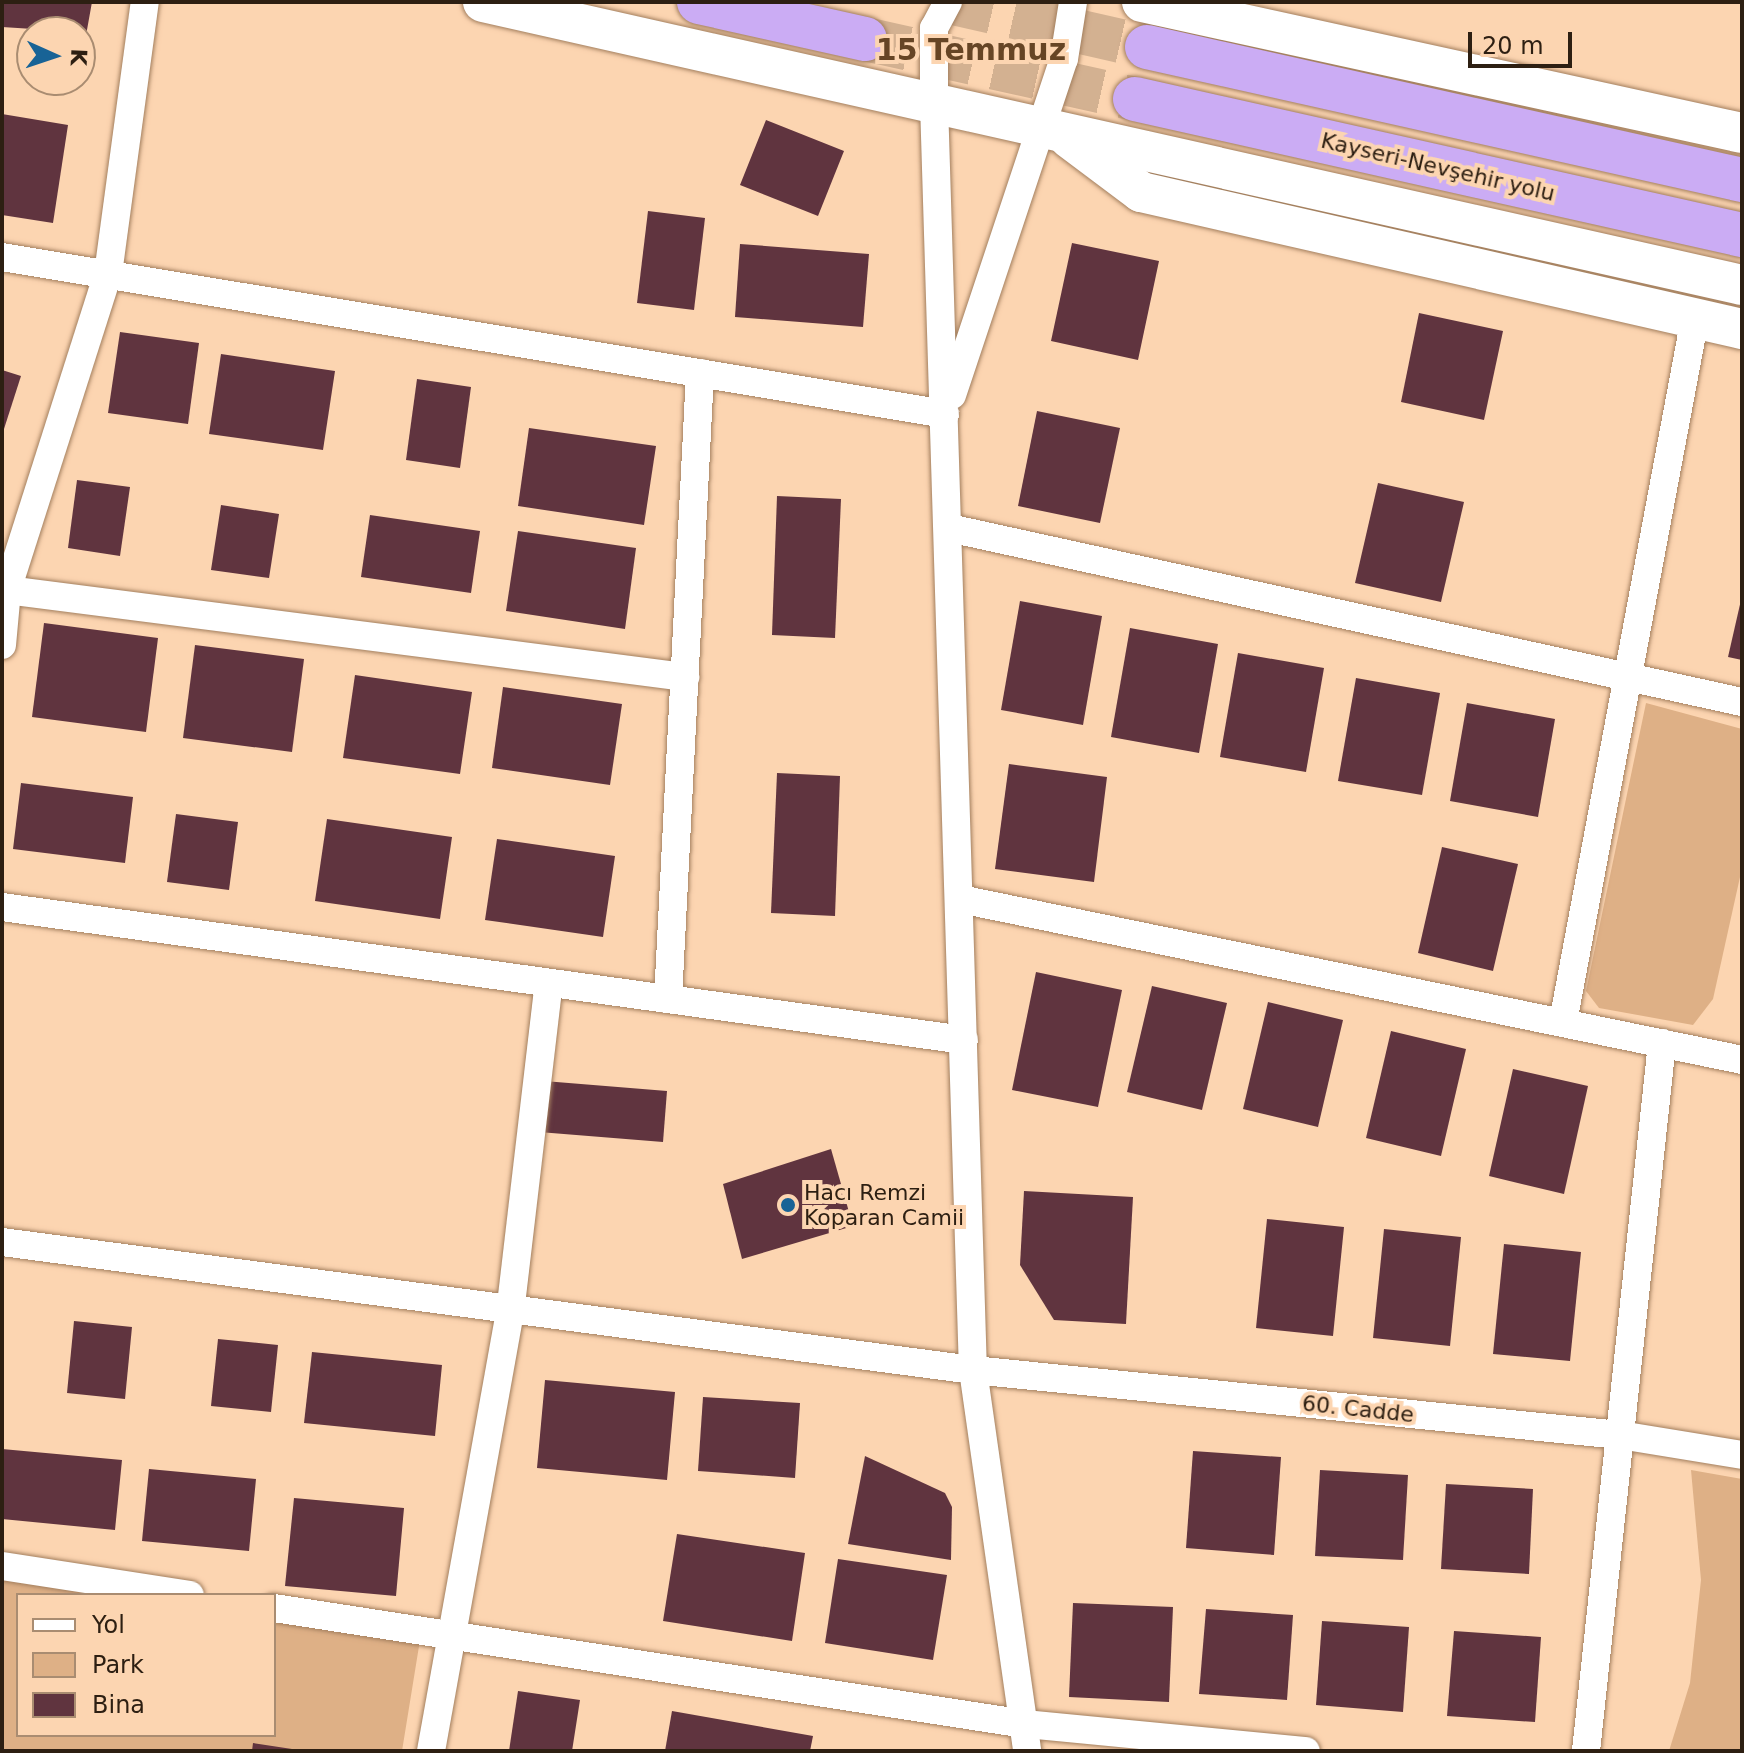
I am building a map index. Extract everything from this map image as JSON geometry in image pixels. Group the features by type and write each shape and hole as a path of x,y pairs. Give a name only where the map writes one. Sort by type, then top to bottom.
{"highway":[{"path":"699,2 865,39"},
{"path":"1147,47 1742,180"},
{"name":"Kayseri-Nevşehir yolu","path":"1135,99 1742,235"}],"street":[{"path":"2,645 7,590 108,274 145,2"},
{"path":"483,2 1742,285"},
{"path":"948,2 934,28 934,103 973,1370 1026,1738"},
{"path":"945,414 1050,128 1073,2"},
{"path":"1142,2 1256,16 1742,133"},
{"path":"1050,128 1141,192 1742,329"},
{"path":"2,257 945,414"},
{"path":"1563,1022 1630,678 1695,318"},
{"path":"668,999 700,373"},
{"path":"949,528 1742,702"},
{"path":"7,590 685,677"},
{"path":"960,899 1662,1043 1741,1054"},
{"path":"2,907 964,1040"},
{"path":"431,1751 510,1313 549,983"},
{"path":"1586,1751 1662,1043"},
{"name":"60. Cadde","path":"2,1242 510,1313 973,1370 1620,1435 1742,1455"},
{"path":"2,1566 177,1593"},
{"path":"276,1608 454,1636 1026,1738 1306,1751"}],"green space":[{"path":"1646,703 1742,729 1742,868 1713,999 1693,1025 1599,1008 1586,991"},
{"path":"1691,1470 1742,1479 1742,1751 1669,1751 1690,1683 1701,1580"},
{"path":"2,1575 118,1593 16,1593 16,1737 276,1737 276,1617 420,1640 402,1751 2,1751"}],"building":[{"path":"2,2 92,2 89,16 16,16 16,28 2,27"},
{"path":"2,114 68,125 53,223 2,215"},
{"path":"766,120 844,151 818,216 740,185"},
{"path":"648,211 705,218 694,310 637,303"},
{"path":"1072,243 1159,261 1138,360 1051,341"},
{"path":"740,244 869,254 863,327 735,317"},
{"path":"1419,313 1503,331 1484,420 1401,402"},
{"path":"120,332 199,343 188,424 108,413"},
{"path":"221,354 335,371 323,450 209,434"},
{"path":"2,370 21,376 3,432 2,432"},
{"path":"417,379 471,387 460,468 406,460"},
{"path":"1037,411 1120,428 1100,523 1018,506"},
{"path":"529,428 656,446 644,525 518,506"},
{"path":"77,480 130,487 120,556 68,548"},
{"path":"1378,483 1464,502 1441,602 1355,583"},
{"path":"777,496 841,499 835,638 772,635"},
{"path":"221,505 279,514 269,578 211,570"},
{"path":"370,515 480,531 471,593 361,577"},
{"path":"518,531 636,548 625,629 506,611"},
{"path":"1742,600 1742,660 1728,657"},
{"path":"1020,601 1102,616 1083,725 1001,710"},
{"path":"44,623 158,638 146,732 32,717"},
{"path":"1130,628 1218,644 1199,753 1111,737"},
{"path":"195,645 304,659 292,752 183,738"},
{"path":"1238,653 1324,668 1306,772 1220,757"},
{"path":"355,675 472,692 460,774 343,758"},
{"path":"1356,678 1440,693 1422,795 1338,781"},
{"path":"503,687 622,704 610,785 492,768"},
{"path":"1467,703 1555,719 1538,817 1450,801"},
{"path":"1009,764 1107,777 1094,882 995,869"},
{"path":"777,773 840,776 835,916 771,913"},
{"path":"21,783 133,797 125,863 13,849"},
{"path":"176,814 238,822 229,890 167,882"},
{"path":"327,819 452,837 440,919 315,901"},
{"path":"497,839 615,856 603,937 485,920"},
{"path":"1442,847 1518,864 1493,971 1418,953"},
{"path":"1036,972 1122,990 1098,1107 1012,1090"},
{"path":"1152,986 1227,1003 1202,1110 1127,1092"},
{"path":"1268,1002 1343,1020 1318,1127 1243,1109"},
{"path":"1391,1031 1466,1049 1441,1156 1366,1138"},
{"path":"1513,1069 1588,1086 1564,1194 1489,1176"},
{"path":"544,1081 667,1091 663,1142 539,1132"},
{"name":"Hacı Remzi Koparan Camii","path":"831,1149 853,1226 742,1259 723,1184"},
{"path":"1024,1191 1133,1197 1126,1324 1054,1320 1020,1265"},
{"path":"1267,1219 1344,1227 1333,1336 1256,1328"},
{"path":"1384,1229 1461,1237 1450,1346 1373,1338"},
{"path":"1504,1244 1581,1252 1570,1361 1493,1354"},
{"path":"74,1321 132,1327 125,1399 67,1393"},
{"path":"218,1339 278,1345 271,1412 211,1406"},
{"path":"312,1352 442,1365 435,1436 304,1423"},
{"path":"545,1380 675,1392 667,1480 537,1468"},
{"path":"703,1397 800,1403 795,1478 698,1471"},
{"path":"2,1449 122,1460 115,1530 2,1519"},
{"path":"1193,1451 1281,1457 1274,1555 1186,1548"},
{"path":"865,1456 945,1493 952,1507 951,1560 848,1544"},
{"path":"149,1469 256,1479 249,1551 142,1541"},
{"path":"1320,1470 1408,1475 1403,1560 1315,1556"},
{"path":"1446,1484 1533,1489 1529,1574 1441,1569"},
{"path":"294,1498 404,1508 396,1596 285,1586"},
{"path":"677,1534 805,1553 792,1641 663,1621"},
{"path":"838,1559 947,1575 933,1660 825,1643"},
{"path":"1073,1603 1173,1607 1169,1702 1069,1697"},
{"path":"1206,1609 1293,1615 1287,1700 1199,1694"},
{"path":"1322,1621 1409,1627 1403,1712 1316,1705"},
{"path":"1454,1631 1541,1637 1535,1722 1447,1716"},
{"path":"518,1691 580,1700 572,1751 509,1751"},
{"path":"672,1711 813,1736 810,1751 665,1751"},
{"path":"253,1743 292,1749 292,1751 252,1751"}],"tunnel":[{"path":"949,2 1147,47"},
{"path":"865,39 1135,99"}],"place":[{"name":"Hacı Remzi Koparan Camii","path":"788,1205"}],"district":[{"name":"15 Temmuz","path":"971,50"}]}
